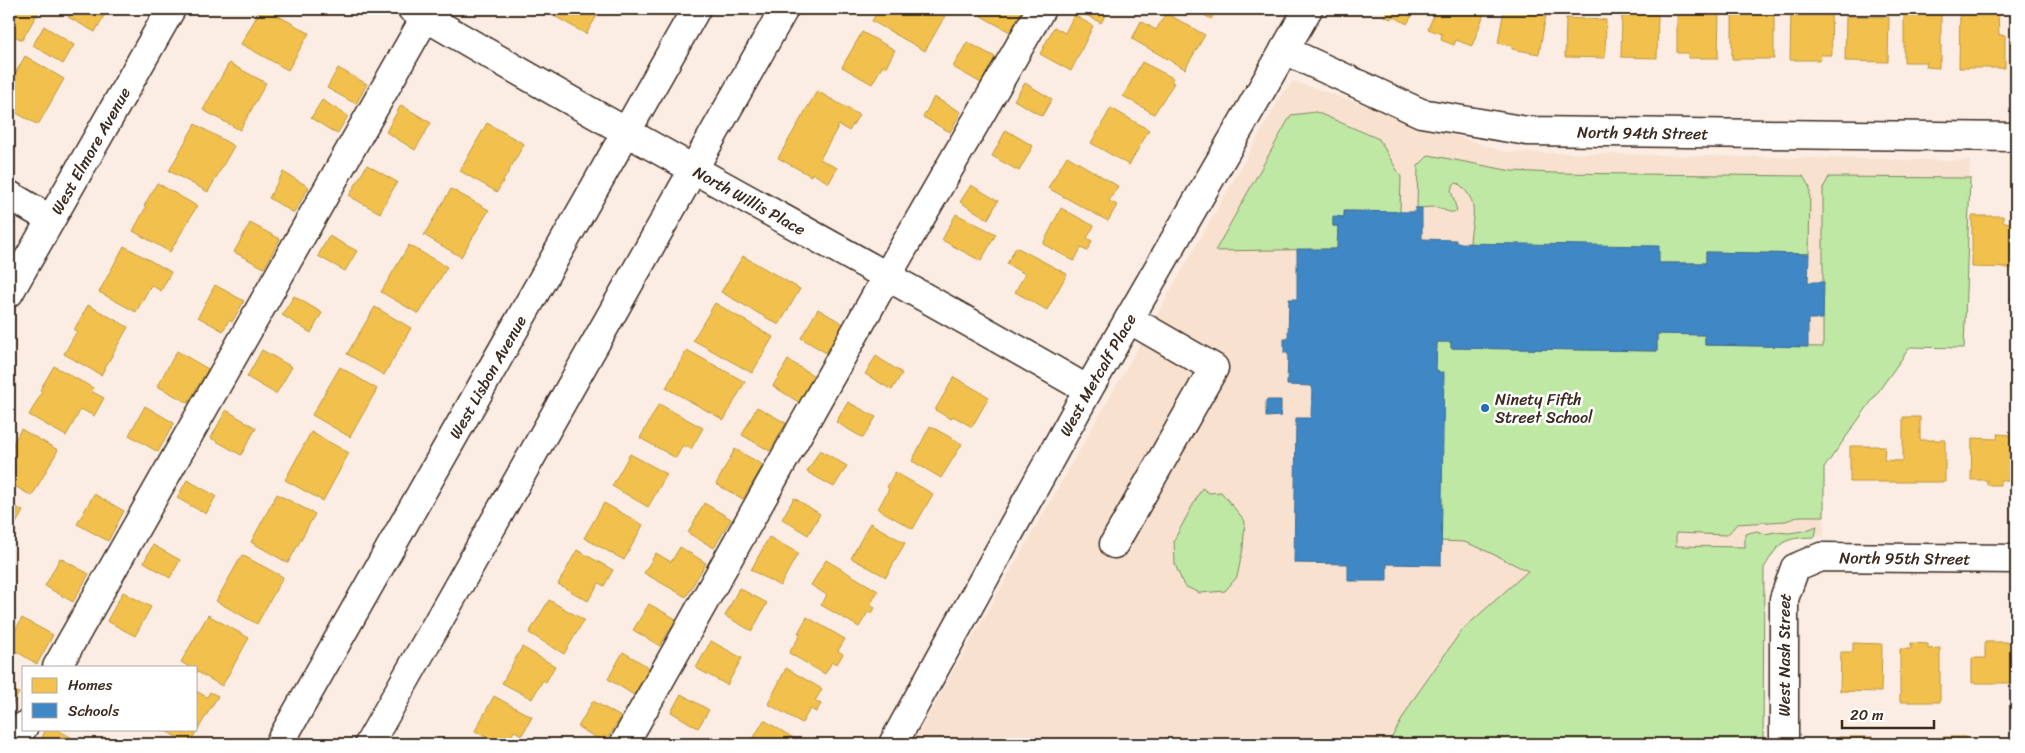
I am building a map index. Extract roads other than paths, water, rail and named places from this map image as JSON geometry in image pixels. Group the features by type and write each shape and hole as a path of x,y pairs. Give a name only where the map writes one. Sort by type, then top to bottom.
{"street":[{"name":"West Elmore Avenue","path":"9,292 171,9"},
{"name":"West Lisbon Avenue","path":"279,744 696,9"},
{"path":"369,744 784,9"},
{"path":"624,744 887,276 1041,9"},
{"name":"West Metcalf Place","path":"893,744 1088,390 1308,9"},
{"path":"58,666 422,11"},
{"name":"North Willis Place","path":"422,11 625,132 887,276 1088,390"},
{"name":"North 94th Street","path":"1284,50 1421,113 1527,131 2016,137"},
{"path":"9,195 50,219"},
{"path":"1114,544 1214,368 1129,319"},
{"name":"North 95th Street","path":"1795,568 1821,557 2016,559"},
{"name":"West Nash Street","path":"1784,744 1784,600 1795,568"},
{"path":"14,744 22,730"}],"place":[{"name":"Ninety Fifth Street School","path":"1485,408"}]}
